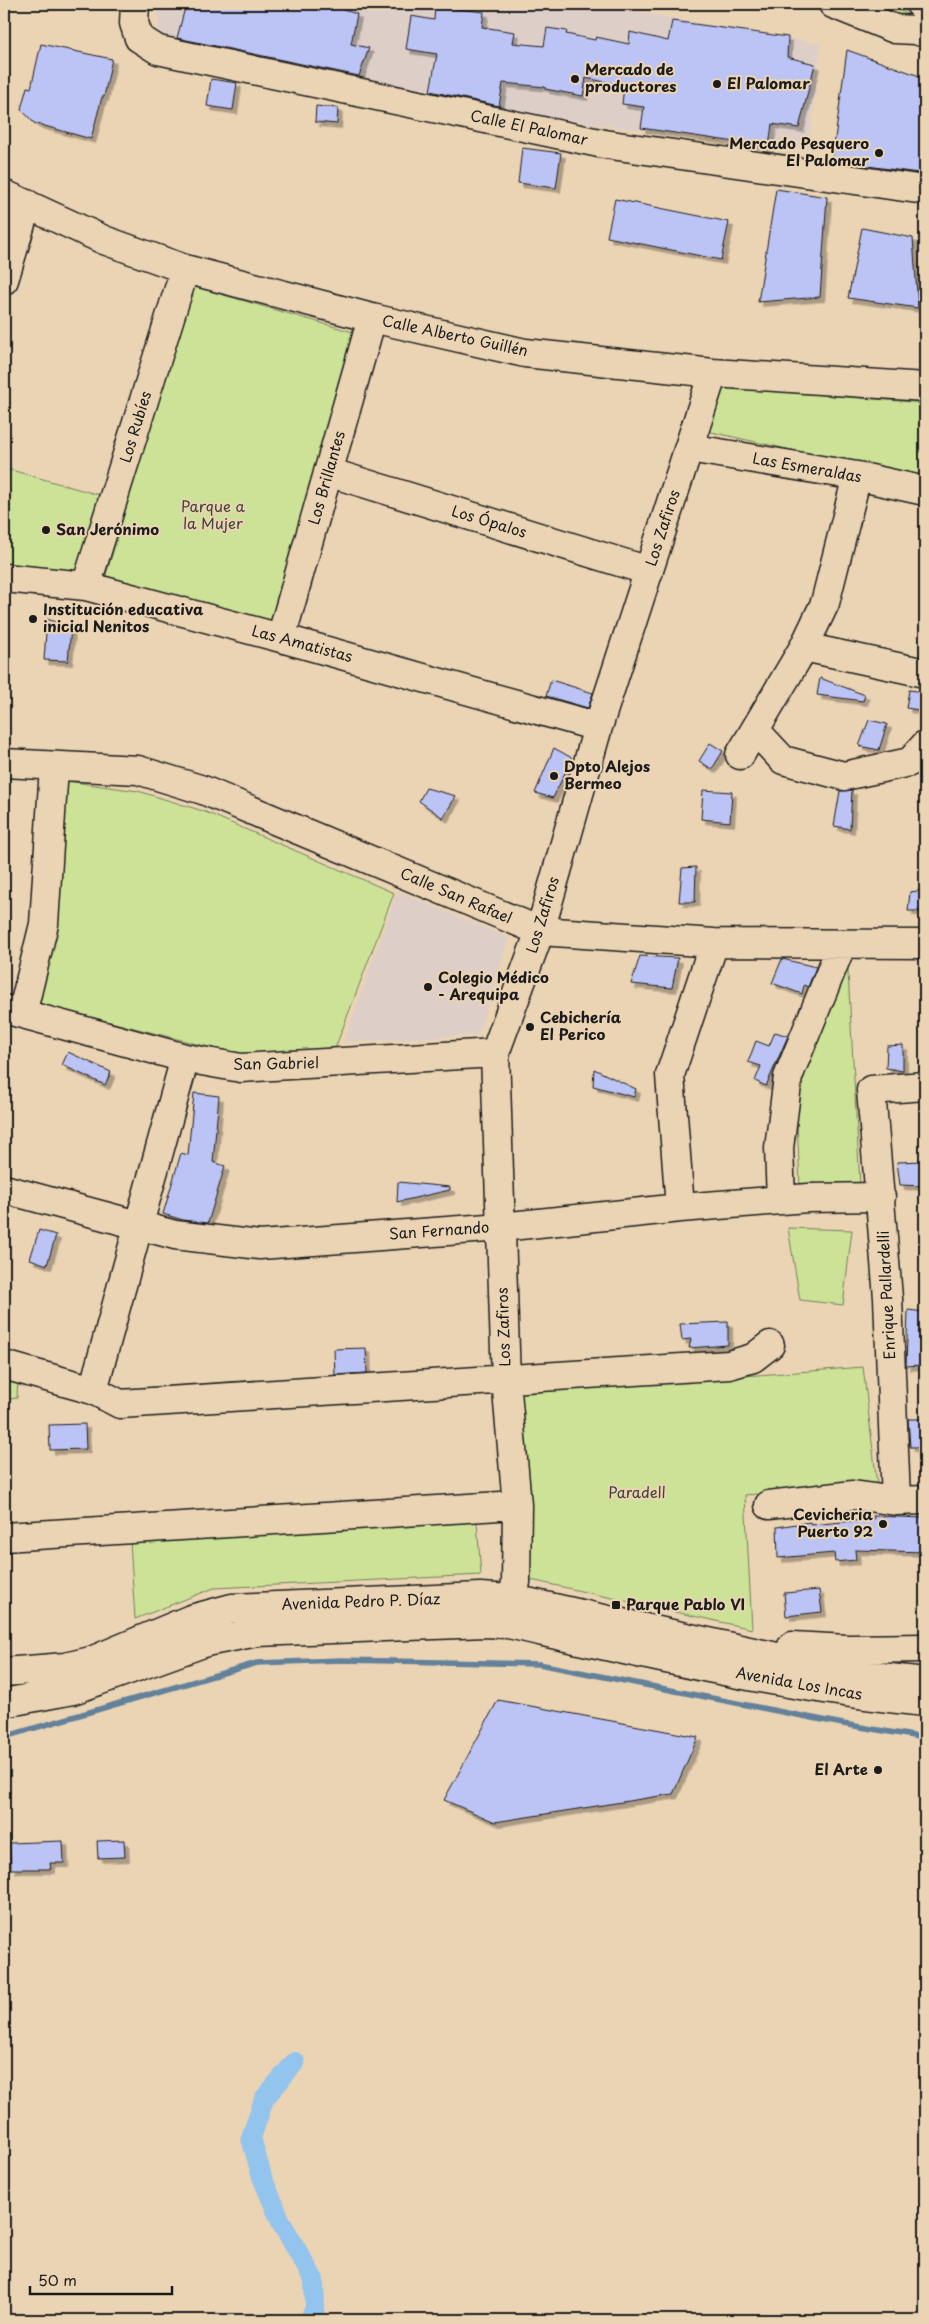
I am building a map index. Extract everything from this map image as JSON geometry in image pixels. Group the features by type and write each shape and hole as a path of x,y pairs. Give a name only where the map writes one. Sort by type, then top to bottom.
{"street":[{"name":"Calle El Palomar","path":"135,4 134,23 139,38 158,50 604,144 925,190"},
{"path":"833,4 895,29 925,47"},
{"path":"920,4 925,6"},
{"path":"895,29 914,30 925,33"},
{"path":"4,280 15,199"},
{"name":"Calle Alberto Guillén","path":"15,199 104,240 185,269 372,318 525,353 713,373 925,387"},
{"name":"Los Rubíes","path":"86,586 185,269"},
{"name":"Los Brillantes","path":"281,638 372,318"},
{"name":"Los Zafiros","path":"510,1611 516,1582 517,1504 506,1380 495,1053 540,931 598,727 713,373"},
{"name":"Las Esmeraldas","path":"689,448 858,476 925,490"},
{"name":"Los Ópalos","path":"328,472 649,572"},
{"path":"740,755 804,647 825,603 858,476"},
{"name":"Las Amatistas","path":"4,578 86,586 281,638 598,727"},
{"path":"804,647 925,673"},
{"path":"755,730 783,760 844,776 910,762 925,745"},
{"name":"Calle San Rafael","path":"4,763 138,770 203,790 540,931 714,943 925,944"},
{"path":"13,1011 44,924 54,767"},
{"path":"680,1208 670,1075 714,943"},
{"path":"781,1200 779,1148 788,1078 842,944"},
{"name":"San Gabriel","path":"13,1011 185,1058 241,1068 495,1053"},
{"path":"93,1390 185,1058"},
{"name":"Enrique Pallardelli","path":"896,1501 888,1298 871,1090 925,1086"},
{"name":"San Fernando","path":"4,1189 175,1235 260,1245 501,1226 781,1200 881,1197"},
{"path":"4,1365 93,1390 120,1404 729,1365 753,1358 770,1345"},
{"path":"769,1505 853,1496 896,1501 925,1500"},
{"path":"4,1537 517,1504"},
{"name":"Avenida Pedro P. Díaz","path":"4,1672 65,1667 90,1661 191,1619 232,1608 480,1597 510,1611 674,1662"},
{"name":"Avenida Pedro P. Díaz","path":"4,1703 73,1690 206,1642 257,1632 510,1611 724,1644"},
{"path":"724,1644 847,1649 925,1648"},
{"name":"Avenida Los Incas","path":"724,1644 854,1674 925,1682"},
{"path":"674,1662 791,1698 846,1711 925,1722"},
{"name":"Avenida Los Incas","path":"674,1662 859,1696 925,1702"}],"shaded area":[{"name":"Mercado de productores","path":"158,4 592,4 821,44 809,149 502,114 158,43"},
{"name":"Colegio Médico - Arequipa","path":"397,891 509,938 478,1035 344,1042"}],"green space":[{"path":"868,4 884,4 917,18 911,19"},
{"name":"Parque a la Mujer","path":"192,286 353,332 271,624 103,585"},
{"path":"721,387 925,403 925,480 707,431"},
{"name":"San Jerónimo","path":"4,468 99,495 78,572 4,566"},
{"path":"59,780 138,791 203,811 394,893 333,1054 236,1054 40,1004 52,927"},
{"path":"847,954 860,1185 800,1185 796,1100"},
{"path":"788,1228 852,1230 843,1305 800,1300"},
{"name":"Paradell","path":"863,1367 877,1484 745,1495 752,1629 531,1580 521,1393"},
{"path":"4,1373 18,1377 17,1398 4,1400"},
{"path":"477,1522 481,1575 214,1588 135,1619 130,1542"}],"building":[{"path":"186,4 324,4 357,14 351,44 369,48 359,76 177,38"},
{"path":"435,6 484,12 482,27 515,32 513,43 544,46 547,28 567,31 566,34 595,40 596,37 629,44 630,32 668,41 672,21 788,37 787,57 815,64 799,128 772,124 769,147 641,128 644,107 622,104 624,86 586,78 583,96 545,89 545,87 503,83 499,106 430,91 437,54 406,49 411,16 434,20"},
{"path":"41,44 112,59 104,97 102,97 91,139 34,123 21,109 27,87 31,88"},
{"path":"847,50 925,78 925,174 832,161"},
{"path":"211,79 237,83 233,110 207,106"},
{"path":"316,106 338,108 337,124 315,122"},
{"path":"522,148 561,153 556,188 518,183"},
{"path":"776,189 827,197 820,297 758,302"},
{"path":"615,199 729,222 721,260 607,237"},
{"path":"862,228 913,238 918,308 848,298"},
{"path":"47,619 71,628 68,661 44,660"},
{"path":"820,678 865,695 863,701 817,695"},
{"path":"551,680 593,693 588,708 546,696"},
{"path":"909,690 925,692 925,711 906,708"},
{"path":"869,720 887,724 879,750 859,746"},
{"path":"710,743 723,751 712,769 699,761"},
{"path":"554,748 572,758 553,798 535,793"},
{"path":"426,788 456,796 443,818 419,801"},
{"path":"703,790 732,792 730,822 701,819"},
{"path":"852,790 850,829 834,826 840,791"},
{"path":"696,867 695,902 679,902 682,868"},
{"path":"925,890 925,911 908,911 910,892"},
{"path":"640,956 678,958 672,988 631,984"},
{"path":"782,959 816,967 808,987 804,985 802,994 772,983"},
{"path":"775,1032 788,1036 766,1086 755,1081 761,1066 748,1062 756,1041 769,1046"},
{"path":"903,1045 903,1071 886,1068 887,1046"},
{"path":"68,1052 111,1072 105,1085 62,1065"},
{"path":"594,1069 636,1089 634,1097 593,1086"},
{"path":"194,1093 219,1096 213,1162 225,1166 208,1223 183,1220 163,1214 181,1153 188,1155"},
{"path":"924,1161 925,1186 900,1185 897,1162"},
{"path":"398,1182 450,1187 450,1190 397,1202"},
{"path":"39,1230 56,1235 47,1265 30,1259"},
{"path":"908,1310 924,1312 922,1365 906,1366"},
{"path":"728,1322 728,1345 689,1348 691,1339 682,1340 680,1324"},
{"path":"366,1348 367,1373 335,1375 334,1349"},
{"path":"908,1419 925,1419 925,1447 910,1447"},
{"path":"85,1424 86,1449 50,1450 49,1425"},
{"path":"873,1516 925,1518 925,1552 855,1550 856,1560 835,1562 834,1553 778,1558 777,1527 810,1522 811,1525 874,1519"},
{"path":"819,1590 822,1612 786,1616 784,1593"},
{"path":"498,1700 698,1737 673,1794 495,1822 444,1800"},
{"path":"124,1840 125,1857 98,1858 97,1841"},
{"path":"63,1841 64,1863 50,1863 51,1869 11,1869 10,1843"}],"waterway":[{"path":"4,1737 257,1663 341,1660 539,1664 843,1724 925,1738"},
{"path":"295,2062 264,2099 251,2138 262,2177 282,2224 314,2280 315,2309 309,2320"}],"place":[{"name":"Mercado de productores","path":"575,79"},
{"name":"El Palomar","path":"717,84"},
{"name":"Mercado Pesquero El Palomar","path":"879,153"},
{"name":"San Jerónimo","path":"46,530"},
{"name":"Institución educativa inicial Nenitos","path":"33,619"},
{"name":"Dpto Alejos Bermeo","path":"554,776"},
{"name":"Colegio Médico - Arequipa","path":"428,987"},
{"name":"Cebichería El Perico","path":"530,1027"},
{"name":"Cevicheria Puerto 92","path":"883,1524"},
{"name":"Parque Pablo VI","path":"616,1605"},
{"name":"El Arte","path":"878,1770"}]}
